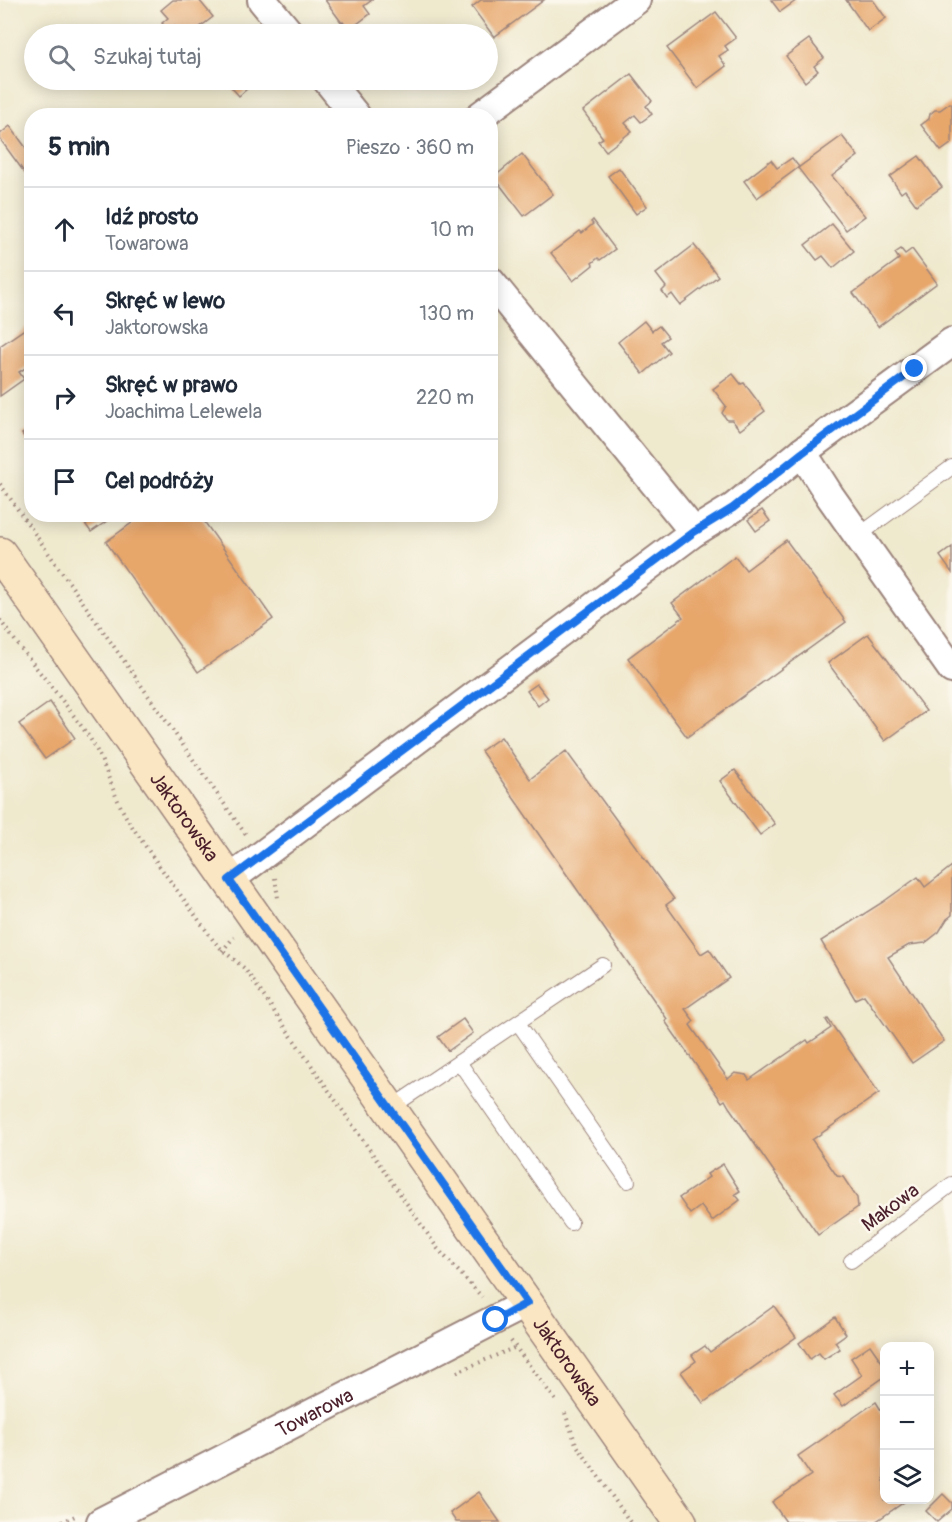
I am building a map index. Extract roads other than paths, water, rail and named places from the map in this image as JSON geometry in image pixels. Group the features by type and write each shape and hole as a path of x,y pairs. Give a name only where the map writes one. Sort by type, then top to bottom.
{"main road":[{"name":"Jaktorowska","path":"0,554 680,1522"}],"street":[{"path":"262,0 282,24"},
{"path":"491,108 636,0"},
{"path":"335,90 350,108"},
{"path":"498,291 694,532"},
{"path":"229,880 694,532 733,508 802,453 952,342"},
{"path":"802,453 952,669"},
{"name":"Towarowa","path":"101,1522 527,1303"}],"lane":[{"path":"858,536 952,467"},
{"path":"389,1109 603,965"},
{"path":"518,1023 628,1181"},
{"path":"459,1062 571,1223"},
{"name":"Makowa","path":"851,1261 952,1184"}]}
